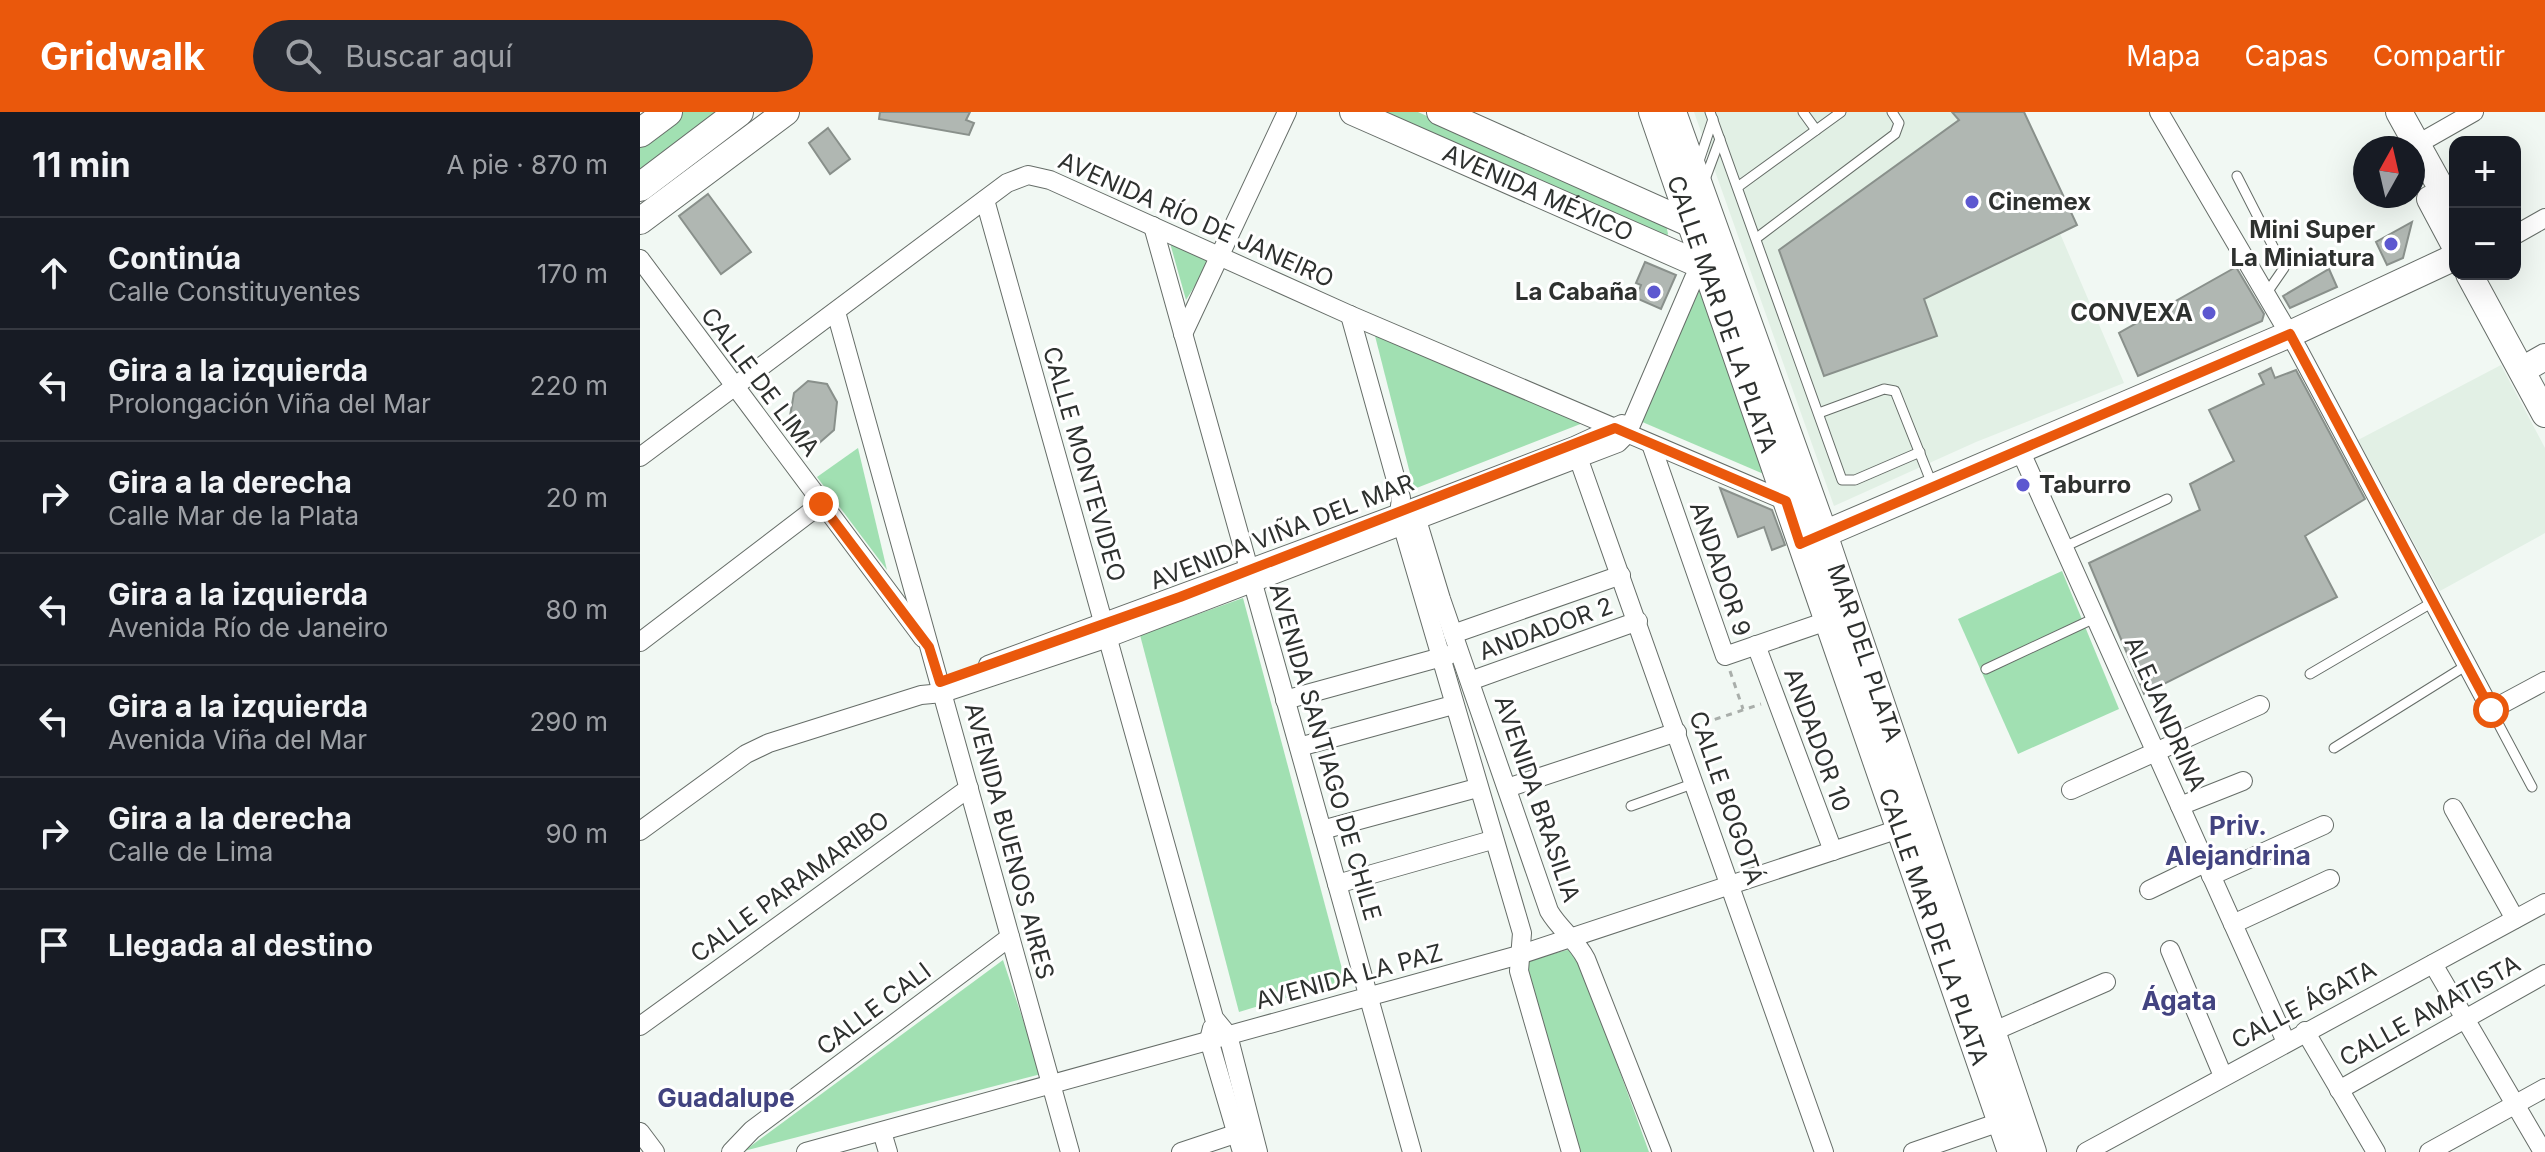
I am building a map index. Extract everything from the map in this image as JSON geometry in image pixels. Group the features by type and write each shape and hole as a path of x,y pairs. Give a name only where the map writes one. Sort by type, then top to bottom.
{"main road":[{"path":"640,133 668,112"},
{"path":"640,221 786,112"},
{"name":"AVENIDA MÉXICO","path":"1353,112 1715,263"},
{"name":"AVENIDA MÉXICO","path":"1440,112 1702,228"},
{"name":"CALLE MAR DE LA PLATA","path":"1652,112 1702,228"},
{"name":"MAR DEL PLATA","path":"1673,112 1697,184 1702,228 2033,1152"},
{"path":"2383,112 2399,136"},
{"path":"2399,112 2406,136"},
{"path":"640,187 738,113"},
{"path":"2425,172 2451,208"},
{"path":"2425,183 2449,233"},
{"path":"2294,341 2449,260"},
{"name":"CALLE MAR DE LA PLATA","path":"1715,263 1786,501 1815,548 1827,621 2011,1152"},
{"path":"1815,548 2449,277"},
{"path":"2473,280 2538,373"},
{"path":"2491,280 2538,373 2545,414"},
{"path":"1815,548 1934,488 2024,458"}],"street":[{"path":"1183,334 1287,112"},
{"path":"2159,112 2294,341 2491,710 2545,681"},
{"path":"2425,144 2474,112"},
{"name":"AVENIDA RÍO DE JANEIRO","path":"640,457 985,200 1018,177 1039,175 1350,315 1624,427 1651,444 1786,501"},
{"name":"CALLE MONTEVIDEO","path":"985,200 1214,1018 1242,1152"},
{"path":"2521,232 2545,218"},
{"name":"AVENIDA SANTIAGO DE CHILE","path":"1153,226 1412,1152"},
{"name":"CALLE DE LIMA","path":"640,259 733,388 929,647"},
{"path":"1624,427 1694,278 1715,263"},
{"name":"AVENIDA BUENOS AIRES","path":"836,312 1070,1152"},
{"name":"AVENIDA BRASILIA","path":"1350,315 1407,514 1453,705 1522,933 1519,971 1571,1152"},
{"name":"AVENIDA VIÑA DEL MAR","path":"1407,514 1579,460 1618,443 1624,427"},
{"name":"AVENIDA VIÑA DEL MAR","path":"640,831 756,748 921,695 930,685 941,687 1106,631 1251,577 1624,427"},
{"name":"ANDADOR 9","path":"1651,444 1725,656"},
{"name":"ALEJANDRINA","path":"2024,458 2286,1042"},
{"name":"CALLE BOGOTÁ","path":"1579,460 1824,1152"},
{"path":"640,642 821,504"},
{"name":"AVENIDA BRASILIA","path":"1407,514 1470,681 1549,911 1562,932 1573,937 1586,959 1662,1152"},
{"path":"1285,700 1440,657 1456,643 1621,575"},
{"name":"ANDADOR 2","path":"1470,681 1638,621"},
{"path":"1725,656 1827,621"},
{"name":"ANDADOR 10","path":"1756,645 1833,851"},
{"path":"1299,747 1453,705"},
{"path":"2071,790 2260,705"},
{"path":"1507,788 1677,732"},
{"path":"2180,806 2243,781"},
{"name":"CALLE PARAMARIBO","path":"640,1026 969,788"},
{"path":"1322,830 1477,788"},
{"path":"2453,808 2515,919"},
{"path":"2149,890 2324,825"},
{"name":"AVENIDA LA PAZ","path":"806,1152 1519,955 1899,829"},
{"path":"1337,884 1492,840"},
{"path":"2233,924 2330,879"},
{"name":"CALLE ÁGATA","path":"2086,1152 2545,903"},
{"name":"CALLE CALI","path":"731,1152 752,1130 1010,937"},
{"path":"2170,950 2223,1076"},
{"path":"2433,964 2543,1152"},
{"name":"CALLE AMATISTA","path":"2339,1090 2545,974"},
{"path":"1992,1032 2106,982"},
{"path":"2305,1031 2376,1152"},
{"name":"CALLE MONTEVIDEO","path":"1219,1038 1258,1152"},
{"path":"2429,1152 2545,1088"},
{"path":"1913,1152 2000,1122"},
{"path":"640,1132 655,1152"},
{"path":"882,1132 888,1152"},
{"path":"1181,1152 1238,1133"}],"lane":[{"path":"1803,112 1816,130"},
{"path":"1739,186 1841,112"},
{"path":"1758,237 1895,134 1899,123 1892,112"},
{"path":"1697,184 1712,116"},
{"path":"1712,116 1845,482 1920,452"},
{"path":"1697,184 1720,139"},
{"path":"2237,176 2284,268 2266,294"},
{"path":"1819,413 1890,389 1899,396 1934,488"},
{"path":"2064,547 2167,499"},
{"path":"2310,674 2433,602"},
{"path":"1986,669 2095,618"},
{"path":"2334,748 2467,665"},
{"path":"2491,710 2532,787"},
{"path":"1631,806 1695,783"}],"path":[{"name":"ANDADOR 9","path":"1725,656 1743,710"},
{"path":"1677,732 1776,699"}],"shaded area":[{"path":"1694,112 2008,112 2124,383 1976,442 1834,506"},
{"path":"2501,365 2545,448 2545,533 2440,591 2358,440"}],"green space":[{"path":"679,112 720,112 640,174 640,141"},
{"path":"1373,112 1418,112 1666,224 1668,234 1664,240"},
{"path":"1168,236 1214,255 1186,300"},
{"path":"1700,289 1766,475 1640,421"},
{"path":"1373,328 1583,423 1414,489"},
{"path":"858,448 887,570 817,477"},
{"path":"2062,571 2119,709 2018,754 1958,619"},
{"path":"1243,598 1345,980 1239,1012 1140,635"},
{"path":"1575,948 1649,1152 1580,1152 1525,961"},
{"path":"1003,960 1041,1074 744,1151"}],"building":[{"path":"880,112 970,112 966,120 974,123 969,135 879,119"},
{"path":"1952,112 2024,112 2077,225 1924,299 1937,336 1824,376 1779,250 1959,120"},
{"path":"828,128 850,159 830,174 809,143"},
{"path":"708,194 751,252 721,274 679,216"},
{"name":"Mini Super La Miniatura","path":"2412,222 2403,258 2387,265 2376,242"},
{"name":"La Cabaña","path":"1645,262 1676,275 1661,309 1636,298 1641,285 1636,283"},
{"name":"CONVEXA","path":"2236,267 2264,314 2262,321 2138,376 2119,333"},
{"path":"2329,269 2337,287 2290,308 2283,296"},
{"path":"2271,368 2275,378 2296,370 2365,499 2305,536 2337,597 2144,694 2089,563 2200,510 2190,484 2234,461 2209,410 2264,384 2259,374"},
{"path":"808,381 827,384 837,402 834,430 818,444 798,434 790,416 794,393"},
{"path":"1720,488 1772,510 1785,545 1772,550 1764,527 1738,537"}],"place":[{"name":"Cinemex","path":"1972,202"},
{"name":"Mini Super La Miniatura","path":"2391,244"},
{"name":"La Cabaña","path":"1654,292"},
{"name":"CONVEXA","path":"2209,313"},
{"name":"Taburro","path":"2023,485"}],"district":[{"name":"Priv. Alejandrina","path":"2238,841"},
{"name":"Ágata","path":"2179,1001"},
{"name":"Guadalupe","path":"726,1098"}],"route":[{"path":"821,504 929,647 940,682 1180,597 1615,428 1786,501 1800,544 2290,334 2491,710"}]}
